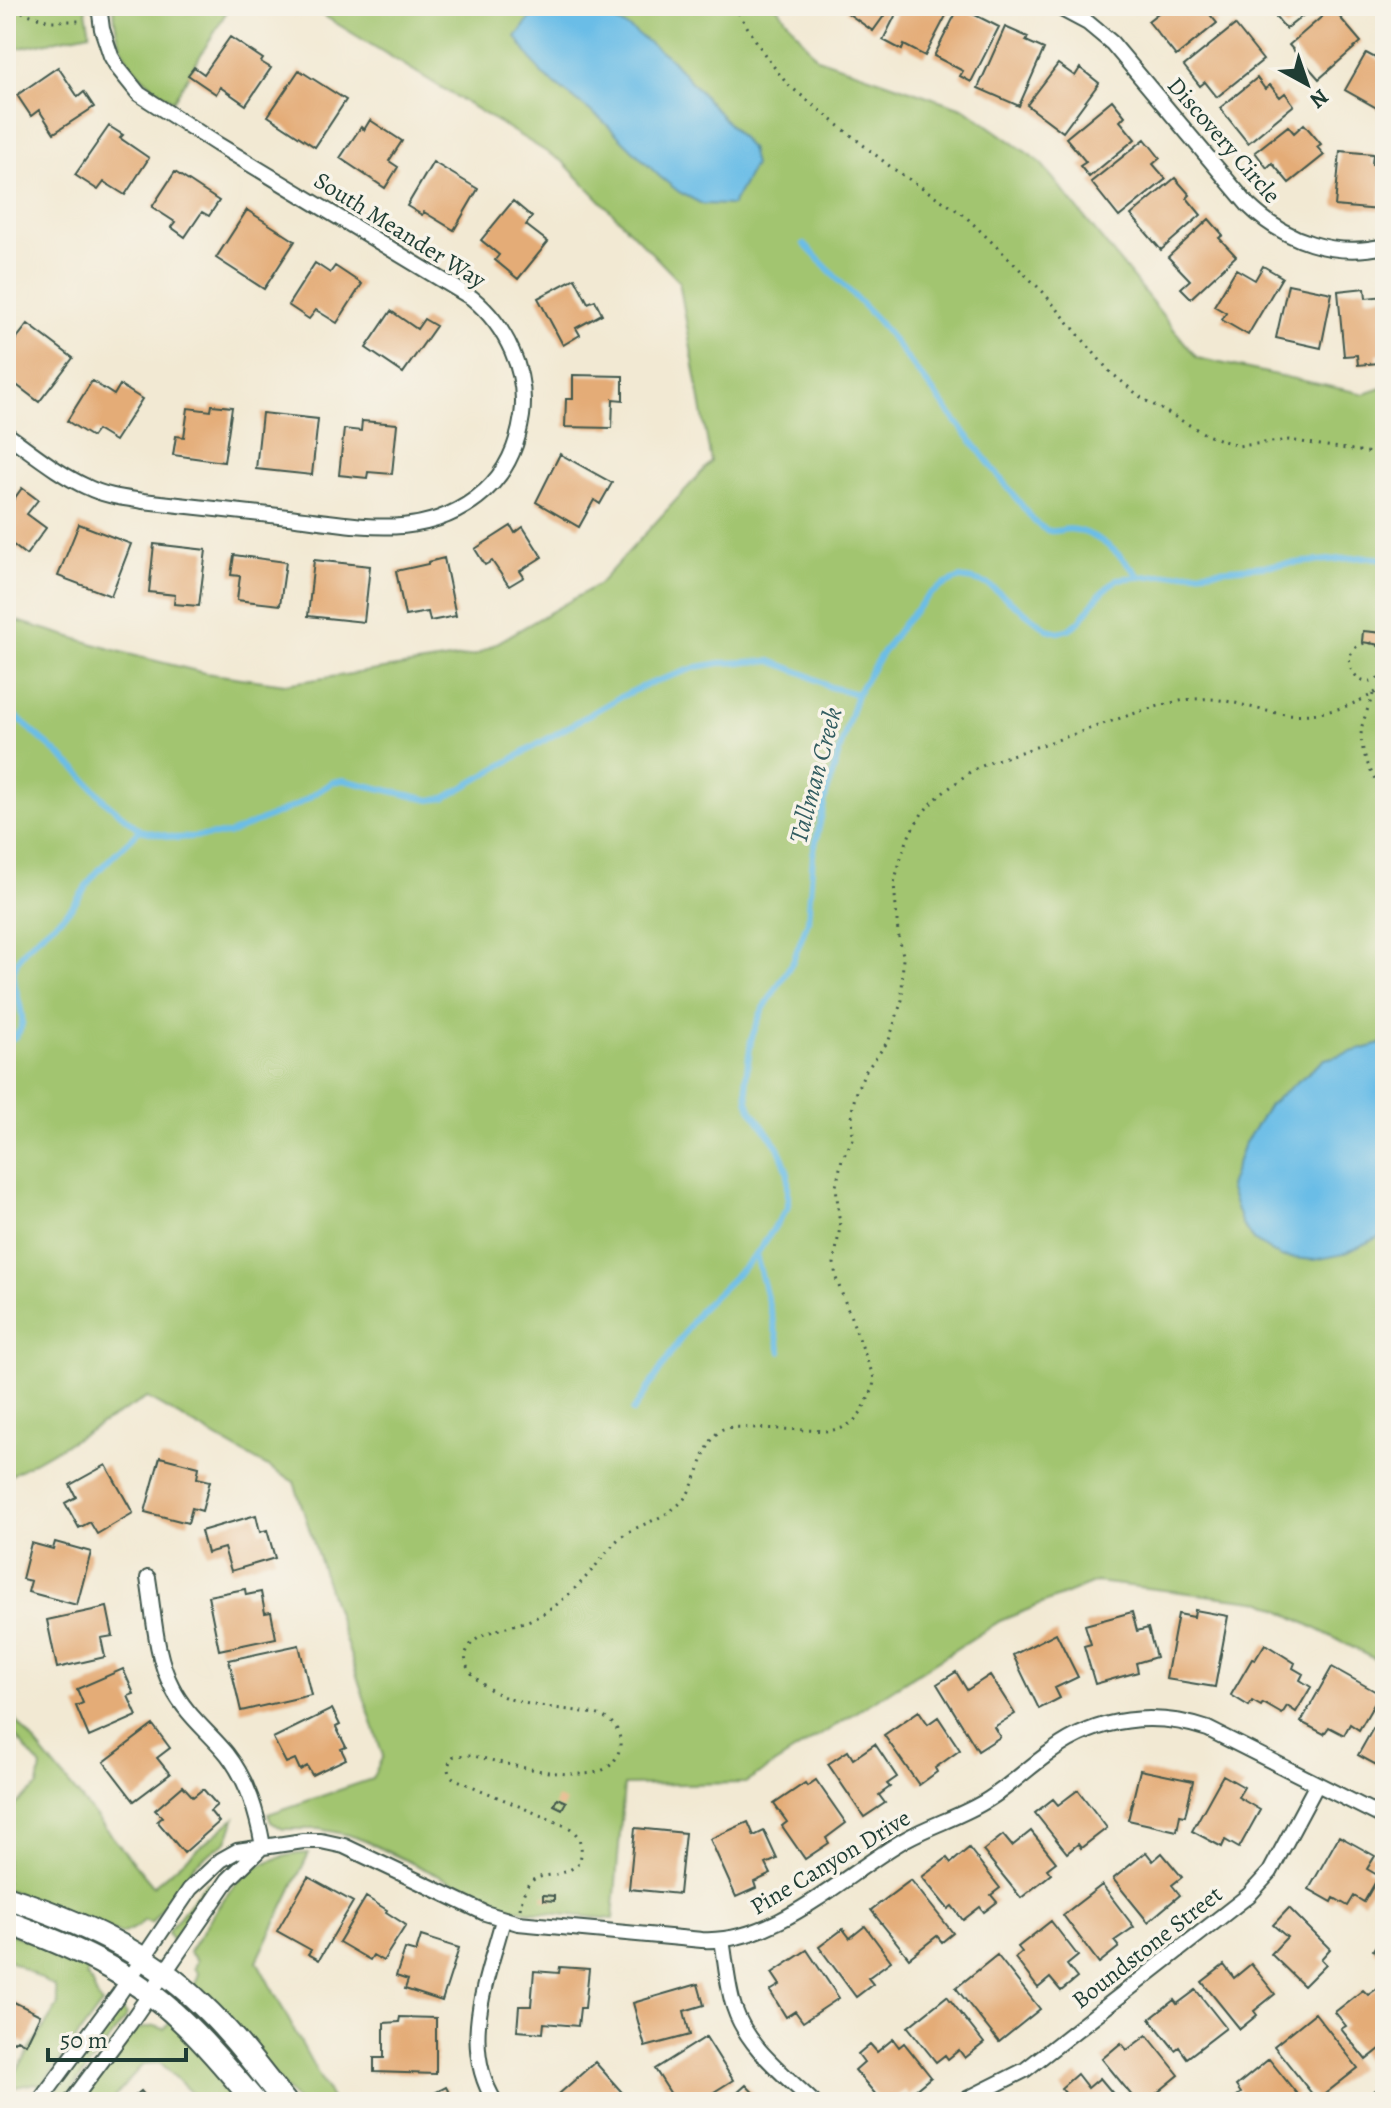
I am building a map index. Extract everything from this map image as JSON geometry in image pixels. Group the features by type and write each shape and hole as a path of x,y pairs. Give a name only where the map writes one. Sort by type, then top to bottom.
{"street":[{"name":"South Meander Way","path":"6,434 81,484 109,495 388,527 431,522 474,501 505,467 520,430 523,398 520,373 508,342 489,313 472,298 139,94 111,56 102,29 99,6"},
{"name":"Discovery Circle","path":"1056,6 1088,23 1112,43 1263,220 1317,246 1356,250 1385,246"},
{"path":"71,2102 228,1880 263,1846 242,1777 229,1756 181,1703 166,1676 148,1578"},
{"name":"Pine Canyon Drive","path":"39,2102 129,1980 190,1889 221,1860 237,1851 321,1841 344,1846 503,1920 722,1940 755,1932 785,1919 904,1840 987,1801 1061,1744 1119,1721 1166,1719 1219,1734 1385,1818"},
{"name":"Boundstone Street","path":"961,2102 1025,2070 1249,1895 1270,1872 1317,1784"},
{"path":"6,1897 88,1928 143,1958 184,1988 217,2019 285,2102"},
{"path":"495,2102 478,2058 477,2024 503,1920"},
{"path":"6,1922 68,1946 105,1965 149,1994 180,2019 255,2102"},
{"path":"722,1940 732,1998 744,2030 813,2102"},
{"path":"1373,2102 1385,2093"}],"path":[{"path":"734,6 787,84 892,168 964,215 1049,299 1109,371 1143,399 1207,435 1238,446 1289,440 1385,455"},
{"path":"6,10 49,21 80,21"},
{"path":"1385,652 1377,645 1365,643 1354,650 1349,661 1353,673 1363,681 1381,677 1385,672"},
{"path":"520,1910 530,1880 567,1872 579,1863 582,1848 578,1836 568,1827 455,1779 448,1772 447,1765 454,1756 469,1755 559,1774 600,1772 614,1761 619,1750 619,1733 607,1719 594,1714 516,1701 491,1690 471,1674 466,1664 466,1652 470,1645 475,1638 522,1624 556,1606 584,1580 623,1535 671,1512 691,1489 711,1440 721,1430 732,1427 829,1431 853,1422 869,1401 874,1378 836,1278 834,1263 840,1227 836,1186 842,1159 853,1139 852,1111 856,1091 865,1072 889,1040 902,1000 903,955 894,883 911,831 923,812 954,783 982,766 1153,708 1207,698 1286,714 1307,714 1344,708 1373,694 1385,684 1381,677"},
{"path":"1373,694 1361,737 1367,761 1385,801"}],"green space":[{"path":"6,6 85,6 90,33 6,51"},
{"path":"114,6 230,6 173,101 138,72 123,51"},
{"path":"308,6 776,6 817,58 965,109 1040,162 1197,358 1365,394 1385,387 1385,1664 1264,1602 1096,1582 1000,1621 745,1783 624,1785 613,1919 525,1911 501,1905 349,1835 319,1829 283,1829 271,1822 268,1814 372,1779 383,1756 294,1482 147,1398 6,1478 6,615 128,654 205,673 285,684 476,655 599,584 711,462 679,281 563,162"},
{"path":"6,1708 153,1886 235,1818 227,1841 195,1864 151,1923 144,1920 139,1926 121,1934 6,1889 6,1813 38,1786 41,1767 6,1725"},
{"path":"309,1853 257,1961 333,2102 297,2102 221,2012 194,1986 199,1974 194,1968 197,1960 189,1952 224,1899 250,1872 285,1856"},
{"path":"206,1883 211,1884 212,1891 179,1937 172,1940 169,1930"},
{"path":"6,1932 91,1965 86,1976 102,2004 41,2086 36,2083 15,2087 9,2083 58,2005 55,1987 6,1958"},
{"path":"121,2010 126,2015 124,2020 62,2102 53,2102 52,2096 116,2011"},
{"path":"171,2020 245,2102 200,2102 161,2063 143,2064 110,2102 80,2102 137,2026 140,2029 155,2026 164,2029"}],"water":[{"path":"539,6 588,6 629,28 671,59 750,148 754,165 732,205 702,204 679,192 602,120 542,74 516,37"},
{"path":"1385,1043 1385,1234 1344,1254 1314,1260 1281,1257 1255,1241 1242,1225 1229,1187 1243,1146 1269,1105 1325,1059"}],"building":[{"path":"850,6 891,6 873,31 846,12"},
{"path":"900,6 941,6 949,10 925,56 904,45 902,50 883,40"},
{"path":"1167,6 1203,6 1217,23 1176,56 1148,21"},
{"path":"1267,6 1315,6 1286,29"},
{"path":"959,7 999,27 971,82 960,76 963,71 934,56"},
{"path":"1332,8 1361,42 1319,79 1289,45"},
{"path":"1235,25 1263,60 1217,97 1205,82 1200,86 1184,66"},
{"path":"1005,27 1028,37 1026,41 1044,49 1019,106 978,88"},
{"path":"230,37 271,68 246,105 220,87 216,94 188,75 194,67 204,74"},
{"path":"1366,53 1385,63 1384,112 1345,90"},
{"path":"1058,64 1075,76 1080,68 1099,83 1063,132 1027,105"},
{"path":"58,67 78,97 84,92 94,107 54,133 39,110 31,116 17,95"},
{"path":"299,70 346,100 315,147 268,116"},
{"path":"1257,78 1265,89 1270,85 1280,97 1285,93 1294,105 1248,143 1220,108"},
{"path":"1112,100 1125,116 1120,121 1135,139 1089,177 1080,166 1086,162 1066,138"},
{"path":"370,120 402,141 389,161 398,167 385,188 340,158 361,127 364,130"},
{"path":"1304,124 1321,144 1317,147 1324,155 1289,183 1272,163 1267,168 1255,152 1288,126 1294,133"},
{"path":"109,126 123,135 120,138 149,158 125,195 104,182 98,190 75,175"},
{"path":"1145,139 1160,158 1153,164 1166,179 1119,217 1091,182"},
{"path":"1340,151 1373,154 1372,164 1383,165 1379,210 1335,206"},
{"path":"433,162 478,189 454,230 407,206"},
{"path":"175,172 219,201 209,216 202,212 185,237 171,227 175,222 152,207"},
{"path":"1175,178 1190,195 1187,198 1201,215 1161,250 1131,215"},
{"path":"513,201 532,217 526,225 548,242 518,279 495,260 499,255 481,240"},
{"path":"247,210 295,241 264,289 216,258"},
{"path":"1209,219 1223,235 1219,238 1236,256 1191,298 1181,288 1190,280 1168,257"},
{"path":"315,263 330,273 335,266 362,284 337,323 316,310 309,319 288,305"},
{"path":"1263,266 1282,277 1248,335 1222,320 1226,313 1214,306 1236,269 1255,280"},
{"path":"575,278 588,303 595,300 602,314 576,328 580,335 563,345 538,298"},
{"path":"1288,284 1332,293 1321,348 1276,338"},
{"path":"1365,288 1366,298 1385,296 1385,354 1377,354 1378,363 1358,365 1357,355 1344,356 1338,291"},
{"path":"391,311 417,329 424,319 436,326 403,373 366,348"},
{"path":"28,324 73,358 39,402 6,377 6,352"},
{"path":"573,375 623,376 623,400 613,399 612,428 565,427 566,399 573,399"},
{"path":"92,381 114,395 120,385 142,399 115,441 97,430 92,437 67,421"},
{"path":"212,405 232,407 224,462 173,455 176,436 184,437 188,408 211,411"},
{"path":"262,413 318,419 312,475 256,469"},
{"path":"362,421 397,424 392,474 368,472 367,478 339,475 344,429 361,431"},
{"path":"560,454 612,483 600,504 594,500 579,527 536,502"},
{"path":"22,488 38,500 27,514 46,528 26,555 8,541 6,544 6,510"},
{"path":"79,524 131,544 111,596 58,576"},
{"path":"511,526 515,533 523,527 542,557 520,571 524,577 509,586 492,561 485,565 475,549"},
{"path":"154,544 206,550 199,606 174,604 175,595 149,592"},
{"path":"234,555 286,562 280,605 237,600 240,576 231,575"},
{"path":"444,558 456,616 430,621 428,612 405,616 396,571"},
{"path":"314,560 370,566 364,622 308,616"},
{"path":"1363,631 1383,633 1381,645 1362,642"},
{"path":"160,1457 199,1467 197,1478 210,1481 202,1511 192,1508 188,1523 145,1512"},
{"path":"106,1465 133,1513 97,1534 90,1522 79,1528 65,1503 76,1497 70,1485"},
{"path":"256,1515 260,1532 267,1530 275,1558 231,1571 224,1548 207,1553 201,1531"},
{"path":"55,1542 91,1552 77,1605 28,1592 31,1581 22,1579 31,1543 53,1549"},
{"path":"245,1589 246,1595 261,1592 265,1613 271,1612 276,1638 219,1650 208,1596"},
{"path":"107,1607 113,1636 101,1638 105,1657 57,1668 47,1620"},
{"path":"1195,1610 1228,1616 1215,1687 1166,1679 1178,1614 1194,1617"},
{"path":"1132,1612 1137,1631 1148,1628 1156,1657 1136,1663 1138,1672 1095,1684 1084,1646 1091,1644 1085,1625"},
{"path":"1056,1633 1078,1677 1055,1688 1060,1698 1039,1709 1013,1655"},
{"path":"1265,1644 1295,1663 1293,1668 1303,1674 1300,1680 1311,1687 1296,1712 1287,1706 1282,1714 1263,1703 1261,1706 1252,1701 1249,1706 1231,1695 1252,1659 1255,1660"},
{"path":"299,1645 311,1695 241,1711 229,1660"},
{"path":"1332,1667 1380,1694 1359,1730 1350,1724 1344,1735 1329,1727 1324,1734 1301,1722"},
{"path":"123,1669 134,1694 128,1696 137,1716 89,1737 76,1706 83,1703 77,1689"},
{"path":"956,1672 967,1690 990,1675 1015,1714 994,1727 1000,1737 978,1751 937,1684"},
{"path":"1385,1707 1385,1758 1380,1767 1358,1755"},
{"path":"332,1709 340,1725 336,1727 346,1747 341,1749 346,1759 312,1775 307,1766 300,1770 295,1759 286,1763 273,1738"},
{"path":"919,1711 928,1724 938,1717 960,1750 935,1768 937,1772 919,1785 884,1735"},
{"path":"153,1725 170,1748 157,1758 170,1774 134,1801 104,1762"},
{"path":"875,1744 897,1777 879,1795 885,1803 864,1817 828,1764 848,1751 853,1759"},
{"path":"1140,1770 1193,1781 1185,1816 1180,1815 1177,1831 1128,1820"},
{"path":"1223,1775 1244,1787 1238,1797 1260,1810 1239,1848 1225,1840 1222,1847 1192,1831"},
{"path":"816,1780 846,1823 826,1838 829,1843 805,1859 782,1826 787,1822 774,1804 805,1783 807,1786"},
{"path":"183,1786 193,1797 203,1789 217,1805 210,1811 219,1822 184,1853 157,1821 162,1817 155,1810"},
{"path":"1078,1790 1107,1828 1081,1848 1078,1844 1067,1853 1035,1813 1053,1799 1058,1805"},
{"path":"557,1798 566,1802 562,1809 554,1805"},
{"path":"748,1822 754,1836 764,1831 777,1859 766,1864 771,1874 754,1882 756,1888 736,1897 710,1839"},
{"path":"635,1828 685,1833 679,1894 629,1889"},
{"path":"1031,1831 1056,1862 1047,1869 1051,1874 1021,1898 983,1851 1003,1835 1012,1846"},
{"path":"1339,1836 1375,1856 1367,1869 1379,1876 1364,1902 1354,1896 1348,1906 1334,1898 1332,1902 1309,1889"},
{"path":"969,1848 1000,1888 991,1895 997,1902 984,1912 980,1907 963,1920 952,1906 948,1909 922,1877 947,1858 951,1863"},
{"path":"1146,1852 1153,1861 1162,1853 1182,1877 1172,1885 1180,1895 1148,1922 1113,1879"},
{"path":"308,1877 353,1902 319,1960 308,1954 311,1950 277,1931"},
{"path":"911,1880 953,1933 942,1942 937,1936 909,1958 871,1910"},
{"path":"1102,1885 1134,1927 1114,1941 1119,1947 1099,1963 1063,1915"},
{"path":"543,1895 554,1896 554,1901 543,1900"},
{"path":"366,1897 406,1925 383,1961 373,1955 370,1960 339,1942"},
{"path":"1289,1908 1330,1949 1321,1959 1326,1964 1304,1986 1271,1954 1287,1937 1273,1925"},
{"path":"1051,1921 1078,1956 1067,1965 1077,1978 1061,1991 1050,1978 1038,1988 1015,1958 1022,1952 1018,1947"},
{"path":"865,1926 891,1961 868,1978 873,1984 856,1997 819,1947 843,1929 850,1938"},
{"path":"1385,1930 1385,1964 1381,1962 1384,1957 1373,1950"},
{"path":"421,1936 459,1948 442,2001 405,1989 408,1980 396,1976 405,1949 416,1952"},
{"path":"807,1950 839,1998 803,2022 795,2011 786,2017 770,1991 780,1985 772,1973"},
{"path":"997,1955 1040,2009 999,2042 956,1988"},
{"path":"1251,1964 1275,1994 1254,2011 1257,2015 1240,2029 1202,1982 1224,1965 1234,1978"},
{"path":"560,1967 589,1969 585,2008 580,2008 578,2026 544,2023 543,2033 517,2031 519,2006 531,2006 534,1971 559,1973"},
{"path":"698,1984 704,2005 684,2011 690,2035 645,2047 633,2003"},
{"path":"1378,1988 1385,1997 1385,2045 1366,2060 1341,2029 1346,2026 1335,2012 1363,1990 1368,1995"},
{"path":"1196,1990 1226,2028 1187,2058 1179,2047 1175,2050 1150,2019 1174,2000 1177,2004"},
{"path":"947,1996 984,2043 965,2058 959,2050 948,2059 945,2055 936,2062 908,2027"},
{"path":"6,1998 40,2015 26,2044 6,2038"},
{"path":"1315,2013 1358,2068 1317,2100 1274,2046"},
{"path":"400,2017 436,2018 436,2074 374,2072 374,2058 384,2058 384,2023 399,2022"},
{"path":"1147,2035 1179,2075 1146,2102 1137,2102 1102,2059 1121,2043 1127,2050"},
{"path":"706,2037 733,2080 698,2102 676,2102 655,2069"},
{"path":"893,2039 899,2047 904,2043 931,2077 909,2095 905,2090 891,2102 882,2102 855,2070 864,2062 858,2054 870,2044 877,2052"},
{"path":"1269,2059 1297,2094 1287,2102 1235,2102 1233,2099 1241,2093 1236,2086"},
{"path":"595,2062 628,2099 625,2102 550,2102"},
{"path":"1077,2074 1088,2088 1100,2078 1120,2102 1068,2102 1071,2100 1061,2088"},
{"path":"746,2085 762,2102 727,2102"},
{"path":"446,2087 454,2102 417,2102"},
{"path":"141,2091 150,2102 128,2102"}],"waterway":[{"path":"804,244 878,321 1034,521 1046,530 1070,529 1095,537 1119,555 1139,576"},
{"name":"Tallman Creek","path":"633,1411 699,1311 756,1255 788,1207 788,1173 784,1161 748,1100 746,1078 751,1040 761,1013 793,961 808,921 813,854 826,795 857,694 903,624 930,594 960,578 989,585 1047,629 1059,632 1079,622 1099,595 1117,579 1363,557 1385,559"},
{"path":"6,1043 21,1028 14,971 22,953 71,908 97,872 140,830 177,838 229,834 297,805 333,782 343,780 430,800 445,798 618,698 697,667 771,661 830,687 857,694"},
{"path":"6,708 140,830"},
{"path":"756,1255 781,1352"}]}
